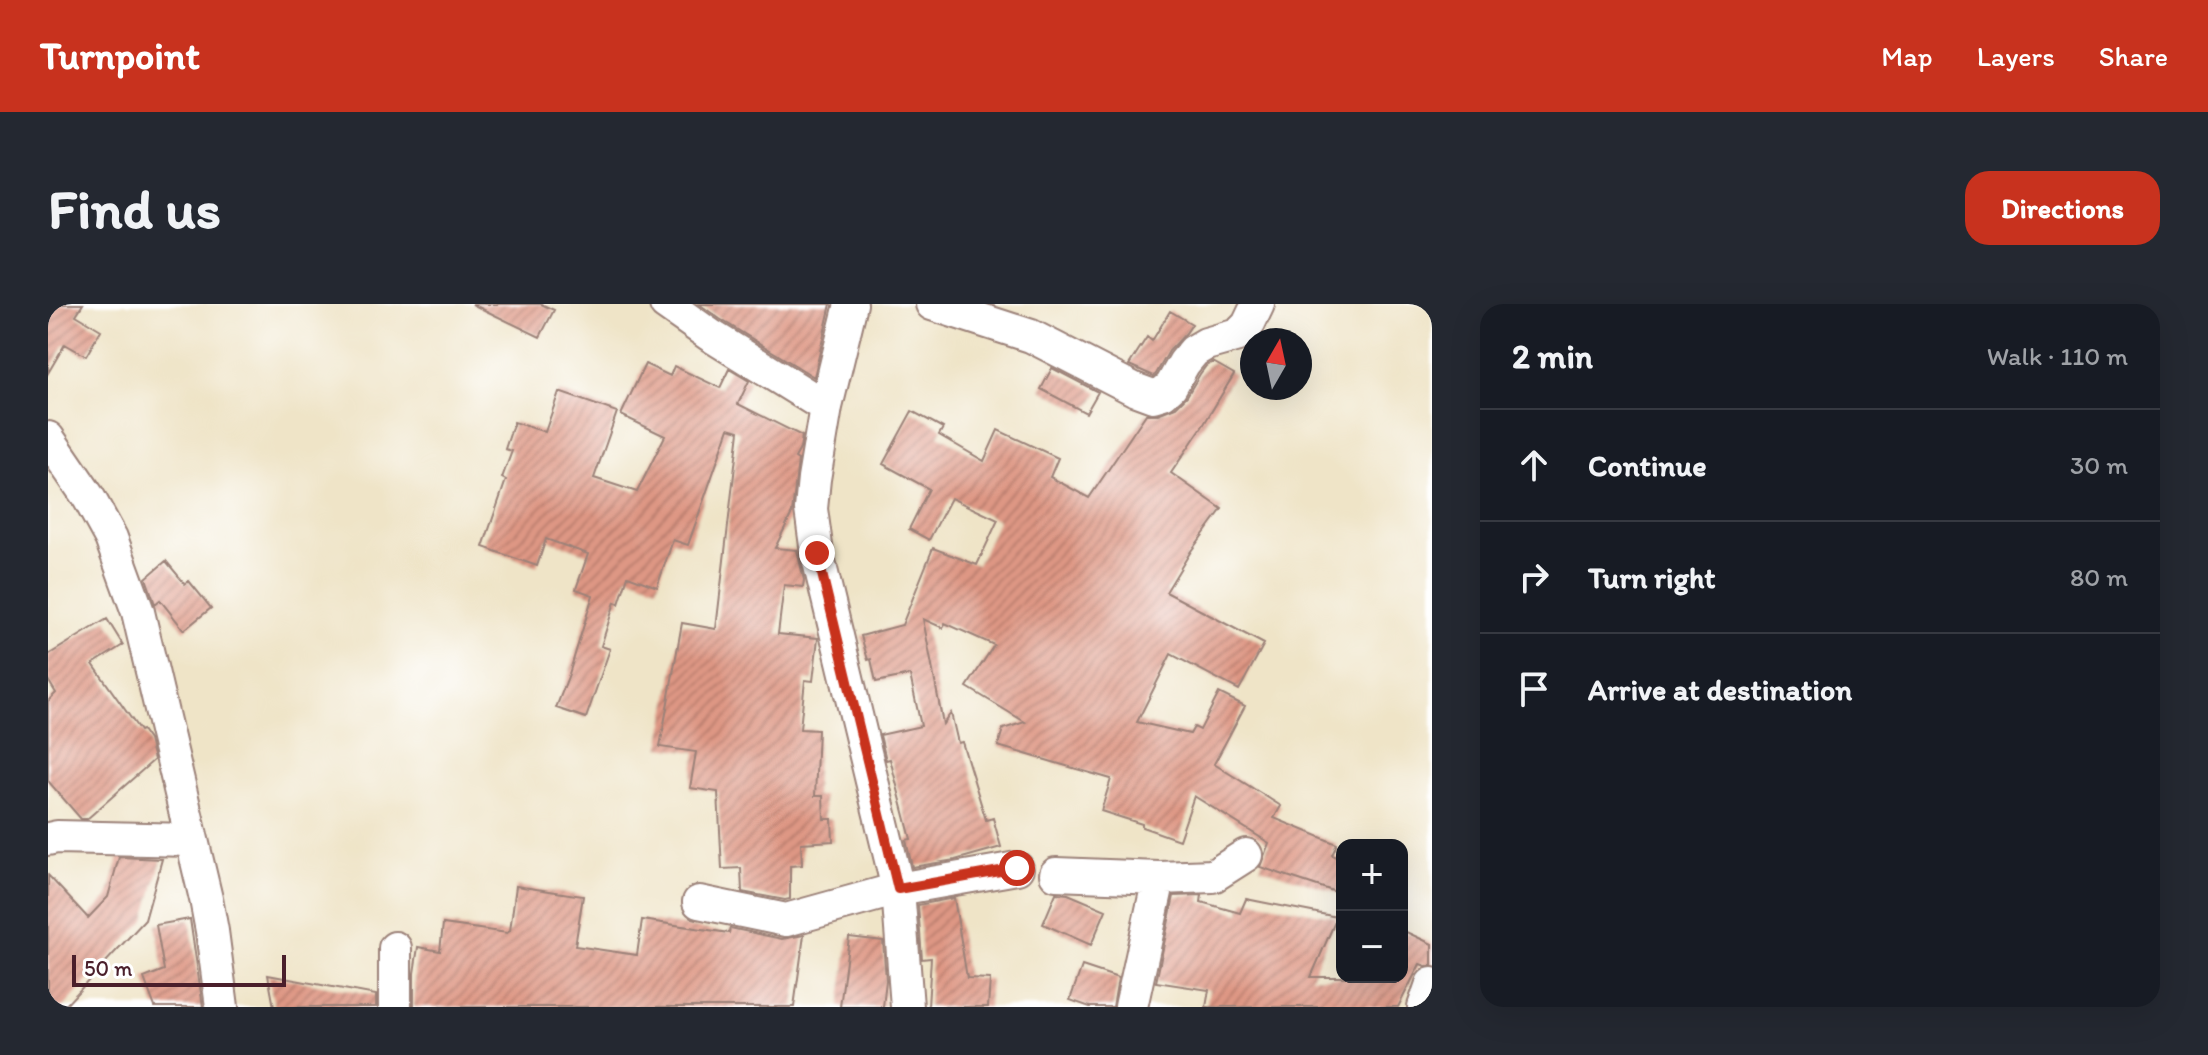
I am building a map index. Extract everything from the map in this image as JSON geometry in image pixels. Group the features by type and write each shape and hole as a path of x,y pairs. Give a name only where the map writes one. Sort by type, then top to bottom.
{"street":[{"path":"666,304 826,407"},
{"path":"851,304 826,407 811,509 898,889 907,1007"},
{"path":"932,304 1031,336 1153,396 1171,386 1194,351 1206,344 1238,335 1248,325 1258,304"},
{"path":"48,438 111,538 138,612 201,875 222,1007"},
{"path":"51,835 191,840"},
{"path":"1056,874 1159,878 1213,876 1246,855"},
{"path":"699,902 786,920 898,889 1017,868"},
{"path":"1131,1007 1159,878"},
{"path":"395,948 395,1007"},
{"path":"1424,1007 1432,984"}],"building":[{"path":"48,304 83,304 76,315 101,330 86,356 65,344 48,373"},
{"path":"472,304 541,304 554,310 540,337"},
{"path":"699,304 831,304 814,377 720,319"},
{"path":"1170,311 1192,324 1169,351 1156,374 1154,376 1129,365 1147,337 1152,341"},
{"path":"1213,362 1234,374 1171,473 1222,509 1166,592 1264,644 1239,690 1171,654 1137,722 1190,734 1194,727 1200,730 1219,693 1245,706 1214,764 1281,806 1274,818 1336,844 1332,855 1336,857 1336,892 1260,867 1269,843 1194,796 1179,840 1101,811 1111,779 998,746 1003,729 1025,722 967,687 994,645 945,623 943,628 923,619 943,724 951,713 958,743 962,742 986,820 993,818 1001,847 955,860 912,867 906,840 911,839 890,759 886,760 880,735 921,726 910,675 876,682 861,636 902,625 933,548 977,565 998,520 951,498 929,540 909,529 929,489 883,464 912,411 943,428 939,435 984,461 998,430 1058,458 1050,477 1089,498 1146,414 1158,414 1176,407 1206,366"},
{"path":"645,364 670,376 674,366 720,388 729,369 749,381 738,404 802,436 795,458 798,460 792,513 775,548 797,550 804,580 803,587 784,585 778,634 818,638 813,681 805,680 800,729 818,730 815,796 823,796 824,819 832,819 833,841 801,843 802,865 790,866 790,899 742,892 741,868 722,869 718,792 690,788 696,752 660,747 682,623 716,629 739,431 729,428 688,545 673,540 657,587 628,576 619,604 615,602 601,646 610,649 586,718 556,708 593,595 576,589 588,554 546,539 537,566 483,547 506,480 502,478 512,451 505,449 514,422 545,432 559,392 617,412 594,478 637,492 665,436 621,415"},
{"path":"1052,368 1098,392 1086,413 1041,389"},
{"path":"166,561 185,584 189,581 211,608 184,630 160,600 155,604 146,578"},
{"path":"107,619 123,645 93,664 149,740 154,760 87,819 81,819 48,781 48,701 56,693 48,680 48,655"},
{"path":"119,857 162,859 145,920 64,1007 48,1007 48,875 88,918 108,897"},
{"path":"516,886 583,896 575,946 637,955 642,920 729,933 730,928 782,939 804,935 794,1007 414,1007 418,947 440,951 443,924 507,933 510,931"},
{"path":"1056,893 1068,894 1106,910 1091,945 1043,924"},
{"path":"1202,895 1201,902 1240,913 1246,899 1336,917 1311,977 1336,977 1336,983 1408,983 1408,933 1432,944 1432,966 1420,964 1398,1007 1206,1007 1209,990 1156,982 1174,896"},
{"path":"954,898 967,978 990,979 988,1007 928,1007 931,958 922,959 918,905"},
{"path":"190,919 203,1007 155,1007 144,978 164,970 156,925"},
{"path":"849,937 883,941 886,980 883,1007 840,1007"},
{"path":"1082,966 1118,978 1113,1007 1090,1007 1070,1000"},
{"path":"268,975 376,995 376,1007 274,1007"}],"route":[{"path":"817,553 898,889 1017,868"}]}
